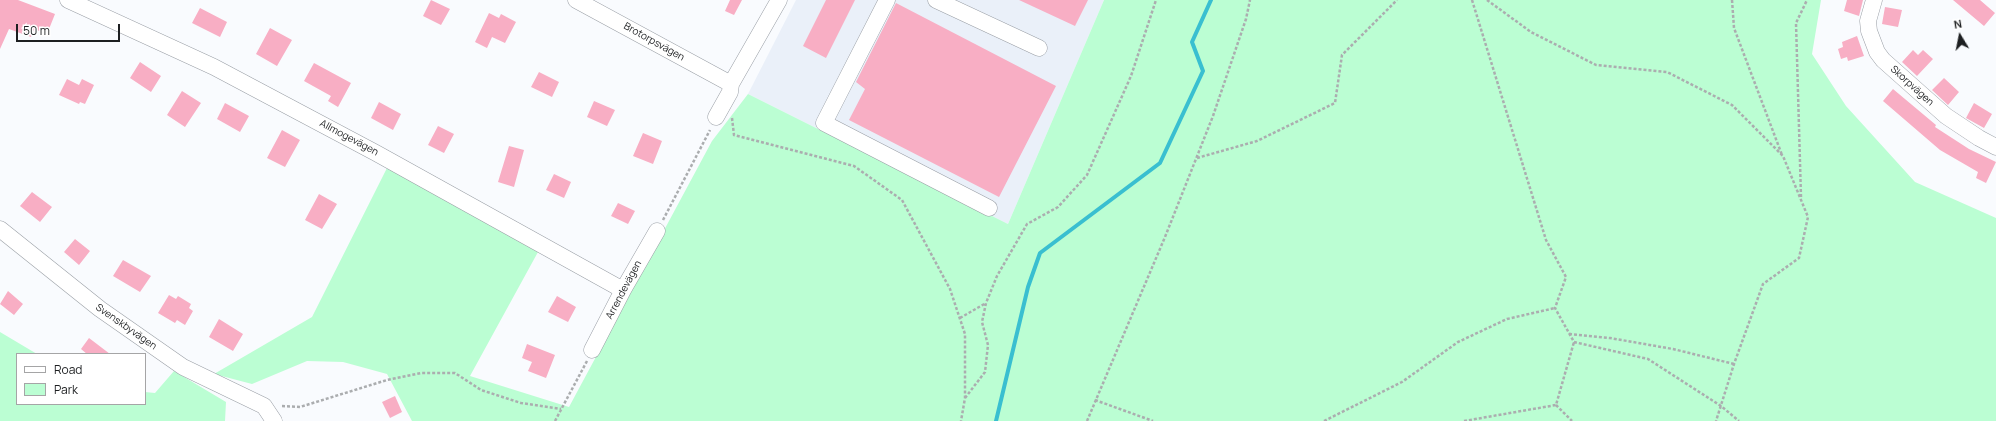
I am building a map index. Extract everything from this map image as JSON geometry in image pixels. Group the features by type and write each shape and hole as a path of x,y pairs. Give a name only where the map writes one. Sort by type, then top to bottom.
{"street":[{"name":"Allmogevägen","path":"68,0 214,67 376,153 623,290"},
{"name":"Brotorpsvägen","path":"576,0 731,88"},
{"path":"716,117 779,0"},
{"path":"887,0 824,123 989,208"},
{"path":"936,0 1039,48"},
{"name":"Skorpvägen","path":"1874,0 1868,21 1869,31 1877,52 1883,60 1946,116 1979,138 1996,146"},
{"name":"Svenskbyvägen","path":"0,229 100,309 183,367 264,406"},
{"name":"Arrendevägen","path":"592,350 623,290 657,231"},
{"path":"264,406 274,421"}],"path":[{"path":"965,398 985,372 988,345 982,322 986,303 997,276 1027,224 1058,207 1087,175 1131,76 1156,0"},
{"path":"1087,421 1165,237 1216,108 1246,19 1250,0"},
{"path":"1196,158 1257,141 1335,103 1342,55 1397,0"},
{"path":"1472,0 1546,240 1566,277 1555,308 1574,342 1648,359 1721,406 1739,421"},
{"path":"1487,0 1531,32 1596,65 1667,72 1732,105 1783,156"},
{"path":"1716,421 1734,364 1763,284 1799,258 1808,217 1734,28 1732,0"},
{"path":"1801,199 1796,23 1807,0"},
{"path":"731,88 734,135 854,166 902,200 950,289 965,334 965,398 961,421"},
{"path":"657,231 716,117"},
{"path":"960,318 986,303"},
{"path":"1324,421 1402,382 1465,339 1507,319 1555,308"},
{"path":"1569,334 1610,338 1666,348 1734,364"},
{"path":"1556,405 1574,342"},
{"path":"555,421 592,350"},
{"path":"264,406 300,407 387,380 421,373 455,373 481,390 521,403 561,409"},
{"path":"1095,400 1153,421"},
{"path":"1464,421 1556,405"},
{"path":"1556,405 1572,421"}],"shaded area":[{"path":"796,0 1104,0 1008,224 748,94"}],"green space":[{"path":"1104,0 1821,0 1812,54 1846,106 1915,182 1996,218 1996,421 412,421 387,374 343,362 307,361 252,384 214,374 312,317 387,168 538,252 470,376 569,407 712,141 748,94 1008,224"},
{"path":"0,332 35,353 16,353 16,405 146,405 146,392 155,393 174,371 226,402 225,421 0,421"}],"building":[{"path":"0,0 18,0 55,14 47,34 34,29 31,37 9,29 0,49"},
{"path":"431,0 450,9 441,25 423,16"},
{"path":"730,0 742,0 734,15 725,11"},
{"path":"826,0 855,0 826,58 803,46"},
{"path":"1019,0 1088,0 1075,26"},
{"path":"1847,0 1863,0 1859,16 1844,11"},
{"path":"1953,0 1980,0 1995,13 1984,26"},
{"path":"896,3 1056,86 999,197 849,120 865,89 856,82"},
{"path":"1885,7 1902,10 1898,27 1882,24"},
{"path":"200,8 227,22 220,37 192,23"},
{"path":"489,13 499,18 501,14 516,22 505,43 492,37 487,48 475,42"},
{"path":"270,28 292,40 277,66 256,54"},
{"path":"1857,36 1864,56 1848,61 1847,57 1841,59 1838,49 1843,47 1842,42"},
{"path":"1913,50 1918,55 1923,50 1933,59 1917,76 1902,62"},
{"path":"140,62 161,76 151,92 130,78"},
{"path":"314,63 351,83 338,107 328,101 331,96 304,81"},
{"path":"539,72 559,82 552,97 531,87"},
{"path":"1944,78 1959,92 1948,105 1932,90"},
{"path":"67,79 79,85 82,79 94,85 85,104 80,102 79,104 59,95"},
{"path":"1893,89 1936,125 1935,127 1969,149 1996,162 1986,183 1976,178 1978,172 1940,150 1883,101"},
{"path":"182,91 201,103 185,127 167,115"},
{"path":"594,101 615,110 607,126 587,117"},
{"path":"379,102 401,114 393,130 371,118"},
{"path":"225,103 249,116 240,132 217,119"},
{"path":"1974,103 1992,114 1984,128 1966,118"},
{"path":"438,126 454,134 444,153 428,145"},
{"path":"282,130 300,140 285,167 267,158"},
{"path":"643,133 662,141 653,164 633,156"},
{"path":"509,146 524,150 514,187 498,182"},
{"path":"554,174 571,182 564,198 546,190"},
{"path":"32,192 52,207 40,222 20,206"},
{"path":"319,194 337,204 322,229 305,220"},
{"path":"618,203 635,211 628,224 611,216"},
{"path":"75,239 90,251 79,265 64,252"},
{"path":"123,260 151,276 140,292 113,276"},
{"path":"8,291 23,304 14,315 0,304"},
{"path":"169,295 176,299 178,296 191,304 189,308 193,311 185,325 177,320 175,323 158,313"},
{"path":"557,296 576,307 568,322 548,312"},
{"path":"219,319 243,334 233,351 209,337"},
{"path":"89,338 109,353 86,353 81,349"},
{"path":"527,344 555,355 546,378 528,371 532,362 522,358"},
{"path":"395,396 402,412 390,418 382,402"}],"waterway":[{"path":"996,421 1028,287 1040,253 1160,163 1203,71 1192,42 1211,0"}]}
